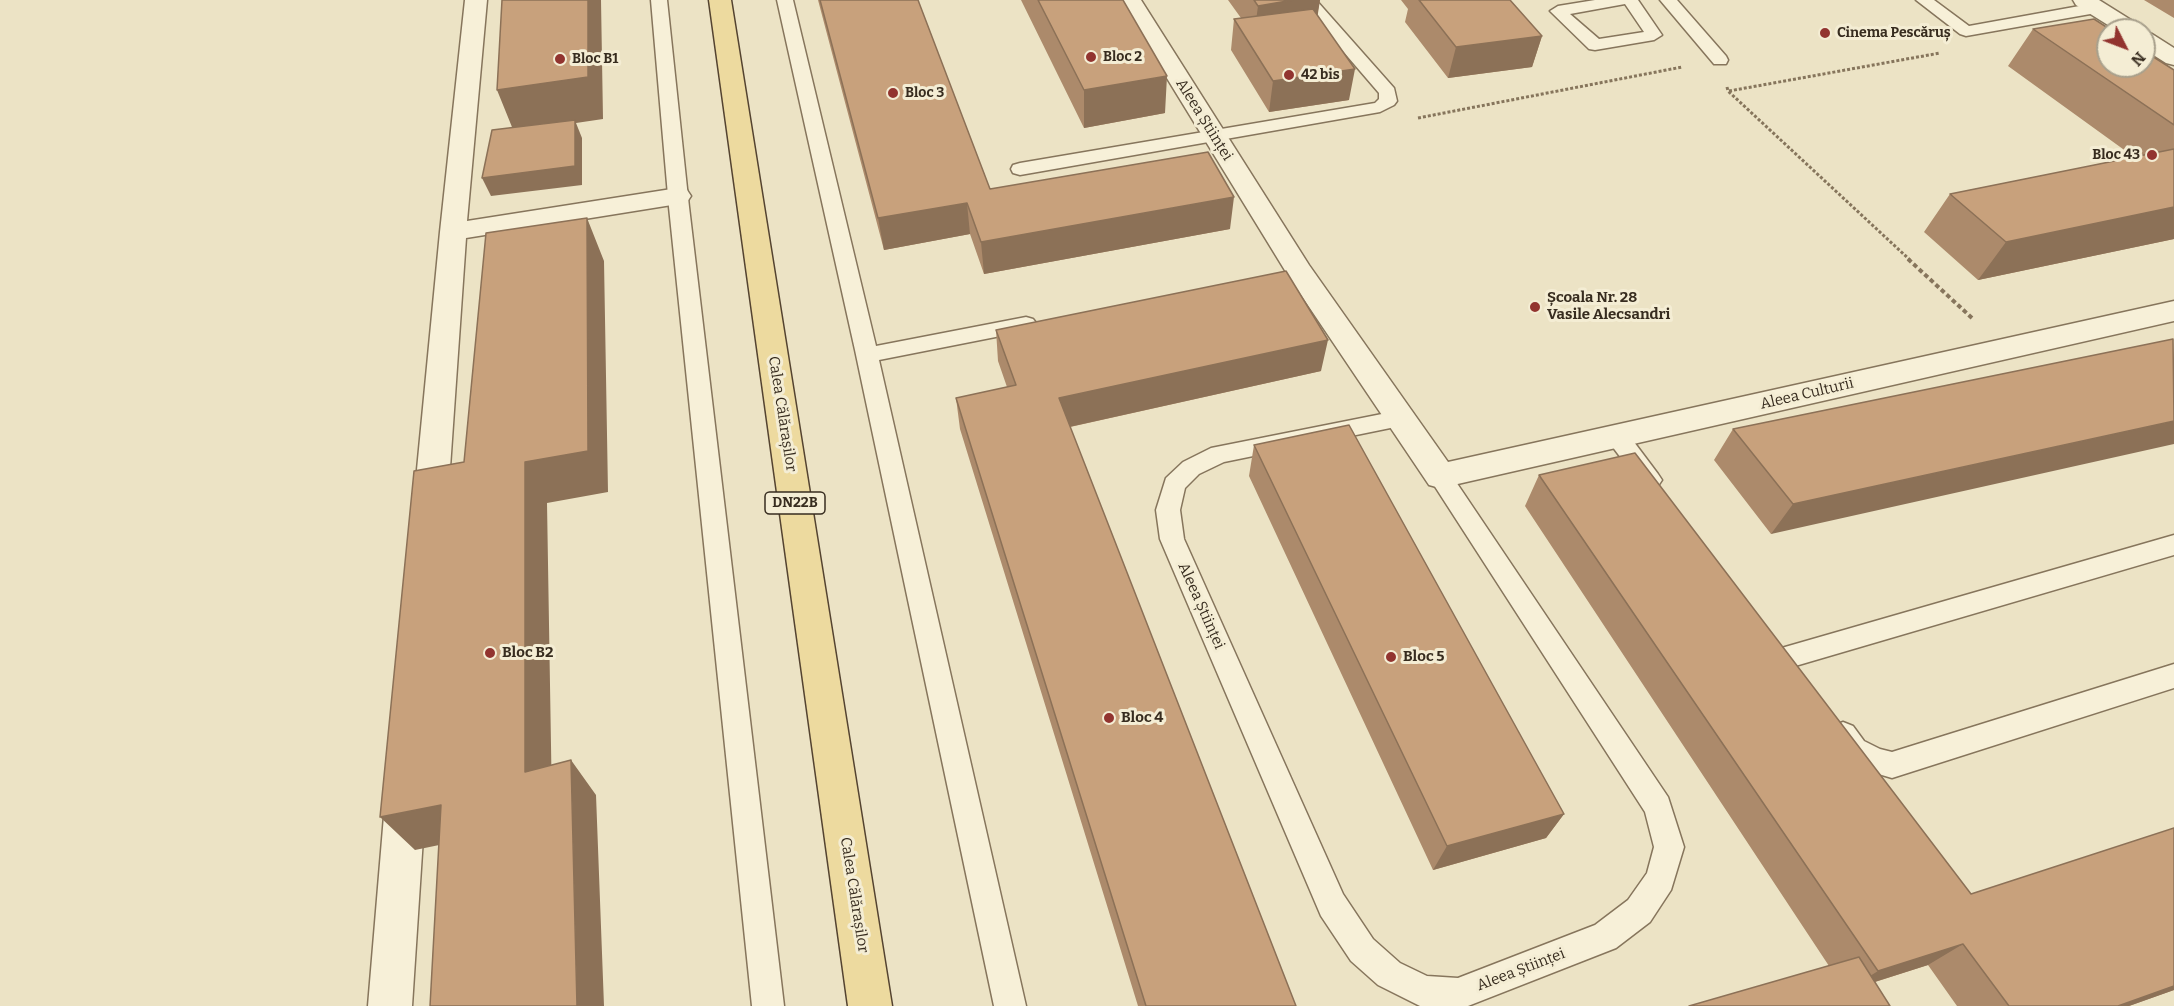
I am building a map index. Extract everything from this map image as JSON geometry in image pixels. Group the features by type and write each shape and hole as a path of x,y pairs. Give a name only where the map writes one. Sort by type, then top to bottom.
{"main road":[{"name":"Calea Călărașilor","path":"720,0 870,1006"}],"street":[{"path":"428,537 453,232 476,0"},
{"name":"Aleea Științei","path":"1130,0 1213,135 1287,273 1402,418 1440,476"},
{"path":"2090,4 2112,18"},
{"path":"2156,47 2174,58"},
{"path":"453,232 678,196"},
{"name":"Aleea Culturii","path":"1440,476 2174,311"},
{"path":"390,1006 409,761"}],"lane":[{"path":"658,0 768,1006"},
{"path":"785,0 1010,1006"},
{"path":"1020,169 1380,107 1388,101 1388,92 1307,0"},
{"path":"1623,0 1558,11 1595,45 1654,35 1630,0"},
{"path":"1668,0 1720,60"},
{"path":"1924,0 1966,31 2090,4"},
{"path":"866,355 1043,321"},
{"name":"Aleea Științei","path":"1402,418 1219,454 1191,468 1174,484 1168,510 1172,539 1332,905 1362,950 1389,974 1425,992 1458,994 1605,937 1639,911 1660,879 1669,847 1658,807 1440,476"},
{"path":"1617,436 1666,501"},
{"path":"1785,658 2174,545"},
{"path":"1827,713 1854,750 1875,761 1892,765 2174,676"}],"path":[{"path":"1728,91 1948,52 1966,31"},
{"path":"1414,118 1720,60 1728,91 2005,349"}],"building":[{"path":"502,0 588,0 588,77 497,90"},
{"name":"Bloc 3","path":"820,0 918,0 990,189 1208,152 1234,197 981,242 967,203 878,218"},
{"path":"1038,0 1123,0 1167,76 1084,90"},
{"path":"1254,0 1293,0 1258,6"},
{"path":"1419,0 1510,0 1542,36 1456,47"},
{"path":"1313,9 1355,69 1273,81 1234,19"},
{"path":"2096,20 2096,72 2033,29"},
{"path":"2156,59 2174,70 2174,125 2105,78 2156,78"},
{"path":"575,120 575,166 482,178 492,130"},
{"path":"2174,149 2174,207 2006,242 1950,194"},
{"name":"Bloc B2","path":"587,218 588,451 525,462 525,772 571,760 577,1006 430,1006 441,805 380,817 414,471 464,462 486,233"},
{"name":"Bloc 4","path":"1286,271 1328,340 1059,398 1296,1006 1146,1006 956,398 1016,385 996,330"},
{"path":"2173,339 2174,421 1793,504 1733,429"},
{"name":"Bloc 5","path":"1349,425 1564,814 1447,846 1254,445"},
{"path":"1635,453 1971,894 2174,828 2174,986 2118,1006 2009,1006 1963,944 1878,971 1539,475"},
{"path":"1859,957 1890,1006 1689,1006"}],"place":[{"name":"Cinema Pescăruș","path":"1825,33"},
{"name":"Bloc 2","path":"1091,57"},
{"name":"Bloc B1","path":"560,59"},
{"name":"42 bis","path":"1289,75"},
{"name":"Bloc 3","path":"893,93"},
{"name":"Bloc 43","path":"2152,155"},
{"name":"Școala Nr. 28 Vasile Alecsandri","path":"1535,307"},
{"name":"Bloc B2","path":"490,653"},
{"name":"Bloc 5","path":"1391,657"},
{"name":"Bloc 4","path":"1109,718"}]}
